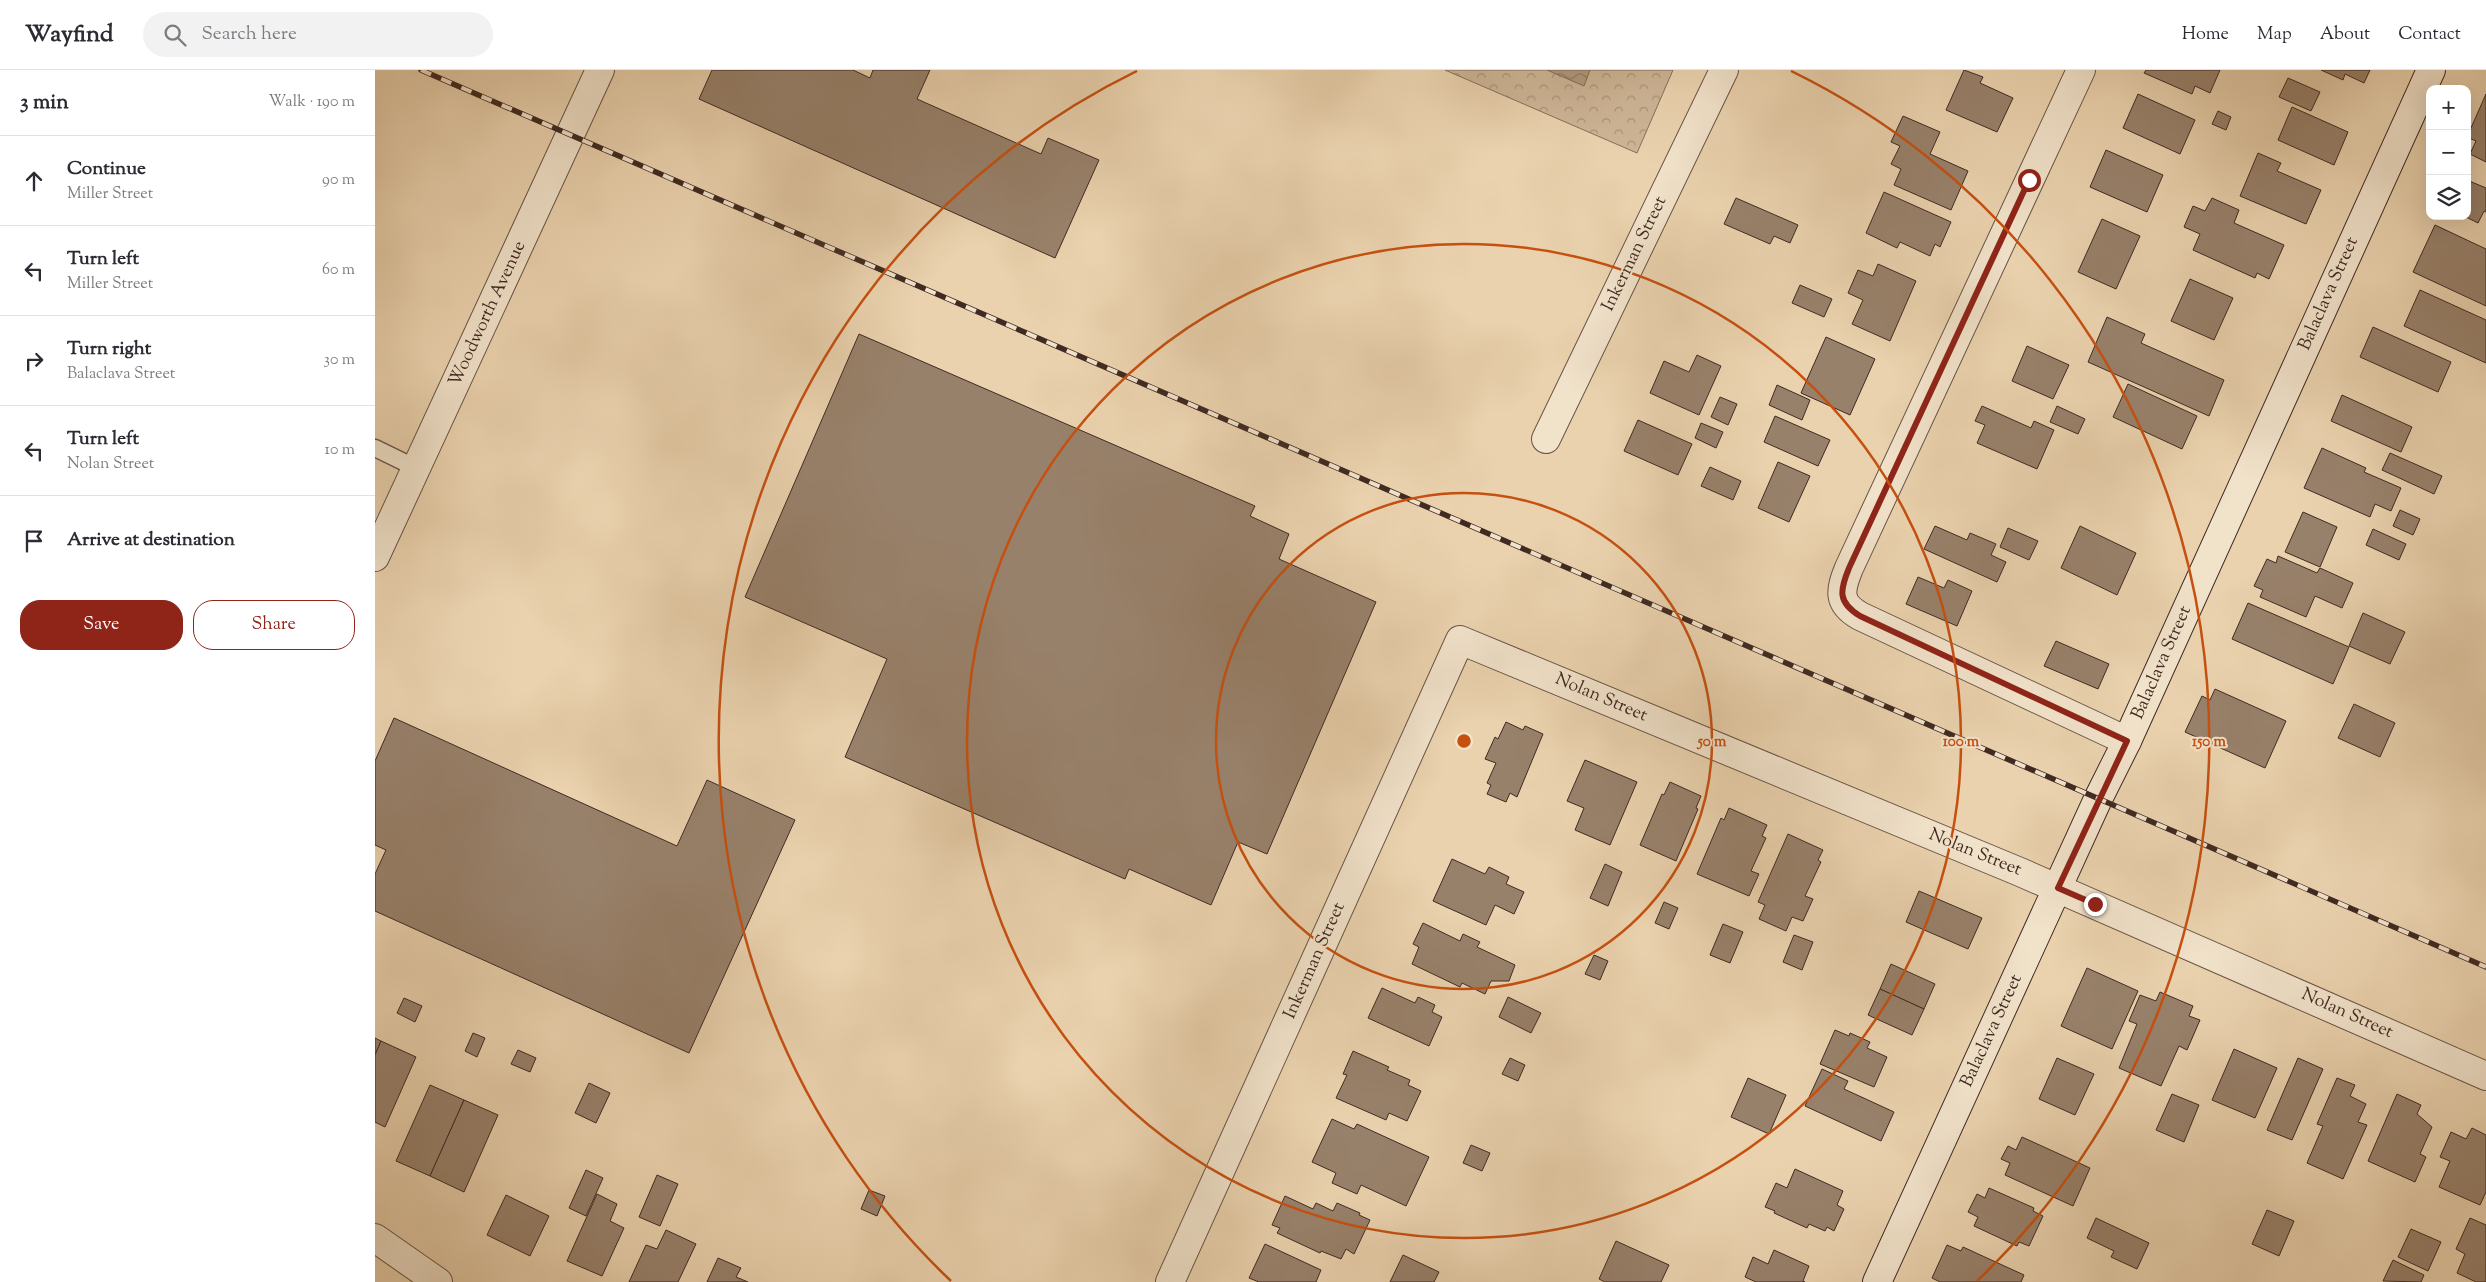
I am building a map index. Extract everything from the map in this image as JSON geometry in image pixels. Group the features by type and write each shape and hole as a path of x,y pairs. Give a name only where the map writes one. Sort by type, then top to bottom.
{"street":[{"name":"Woodworth Avenue","path":"375,557 600,70"},
{"name":"Inkerman Street","path":"1546,439 1724,70"},
{"path":"2081,70 1849,568 1843,582 1841,596 1850,610 1860,616 2127,741"},
{"name":"Balaclava Street","path":"1877,1282 2127,741 2431,70"},
{"name":"Inkerman Street","path":"1170,1282 1460,640"},
{"name":"Nolan Street","path":"1460,640 2058,888 2486,1076"},
{"path":"375,1238 438,1282"}],"lane":[{"path":"375,448 416,468"}],"green space":[{"path":"1445,70 1673,70 1637,153"}],"water":[{"path":"1547,70 1590,70 1584,86"}],"building":[{"path":"712,70 853,70 870,78 873,70 930,70 917,99 1041,154 1048,138 1099,160 1055,258 699,99"},
{"path":"1964,70 1983,77 1980,83 2013,98 1997,132 1946,110"},
{"path":"2146,70 2220,70 2210,93 2195,86 2192,94 2144,73"},
{"path":"2321,70 2370,70 2364,83 2345,74 2343,80"},
{"path":"2288,78 2320,92 2311,111 2279,97"},
{"path":"2138,94 2195,120 2180,154 2123,128"},
{"path":"2486,94 2486,162 2471,154 2476,141 2471,139 2471,128"},
{"path":"2292,107 2348,132 2334,165 2278,140"},
{"path":"2218,111 2231,117 2226,130 2212,124"},
{"path":"1903,116 1940,132 1930,154 1968,171 1951,210 1894,185 1901,169 1891,164 1900,146 1891,142"},
{"path":"2106,150 2163,175 2147,212 2090,187"},
{"path":"2258,153 2281,163 2277,171 2321,190 2306,224 2240,196"},
{"path":"2471,182 2486,188 2486,212 2484,211 2478,223 2471,220"},
{"path":"1884,192 1951,222 1940,247 1935,244 1930,256 1900,242 1897,248 1866,233"},
{"path":"1736,198 1798,225 1790,243 1774,236 1770,244 1724,224"},
{"path":"2212,198 2239,210 2234,223 2284,245 2269,279 2257,273 2255,278 2193,250 2200,234 2184,227 2193,206 2205,211"},
{"path":"2102,219 2140,236 2116,289 2078,272"},
{"path":"2435,225 2486,249 2486,306 2413,272"},
{"path":"1878,264 1916,281 1890,341 1852,324 1863,300 1848,293 1858,270 1873,276"},
{"path":"2190,279 2233,298 2214,340 2171,321"},
{"path":"1800,285 1832,299 1824,317 1792,303"},
{"path":"2420,290 2486,320 2486,363 2404,326"},
{"path":"2107,317 2145,334 2141,343 2224,380 2209,416 2088,362"},
{"path":"2373,327 2451,362 2438,392 2360,357"},
{"path":"859,334 1255,506 1250,516 1289,534 1279,559 1376,602 1267,854 1238,842 1211,905 1129,869 1125,879 845,757 887,659 745,597"},
{"path":"1826,337 1875,359 1850,415 1801,393"},
{"path":"2027,346 2069,365 2053,399 2012,381"},
{"path":"1697,355 1721,366 1699,415 1650,393 1664,361 1689,372"},
{"path":"2128,384 2197,416 2182,449 2113,417"},
{"path":"1777,385 1810,400 1802,420 1769,405"},
{"path":"2342,395 2412,427 2401,452 2331,421"},
{"path":"1720,397 1737,404 1728,425 1711,417"},
{"path":"1982,406 2031,428 2034,421 2054,430 2037,469 1977,443 1985,425 1975,421"},
{"path":"2057,406 2085,419 2078,434 2050,422"},
{"path":"1775,416 1830,440 1818,466 1764,442"},
{"path":"1638,420 1692,444 1678,475 1624,451"},
{"path":"1701,423 1723,432 1716,448 1695,438"},
{"path":"2322,448 2366,468 2364,472 2401,488 2391,511 2375,504 2370,517 2304,488"},
{"path":"2390,453 2442,476 2434,494 2382,470"},
{"path":"1778,462 1810,476 1789,522 1758,508"},
{"path":"1710,467 1741,481 1733,500 1701,486"},
{"path":"2400,510 2420,519 2413,535 2393,526"},
{"path":"2303,512 2337,527 2320,567 2285,552"},
{"path":"1935,526 1967,540 1970,533 1996,544 1991,555 2006,562 1997,582 1924,549"},
{"path":"2080,526 2136,553 2117,595 2061,568"},
{"path":"2008,528 2038,541 2029,560 2000,547"},
{"path":"2373,529 2406,544 2399,560 2366,545"},
{"path":"2278,556 2317,573 2320,568 2353,583 2342,608 2315,596 2306,617 2260,597 2263,590 2254,586 2267,559 2276,563"},
{"path":"1918,577 1944,588 1948,580 1972,591 1957,626 1906,604"},
{"path":"2248,603 2349,647 2333,684 2232,639"},
{"path":"2363,613 2405,632 2390,664 2349,646"},
{"path":"2056,641 2109,664 2098,689 2044,666"},
{"path":"2215,689 2286,721 2265,768 2185,732 2202,696 2210,700"},
{"path":"2354,704 2395,723 2380,757 2338,738"},
{"path":"394,718 677,846 707,780 795,820 689,1053 375,911 375,874 386,850 375,845 375,761"},
{"path":"1506,722 1523,730 1525,726 1543,734 1517,797 1510,793 1506,802 1487,794 1491,785 1487,783 1496,763 1485,759 1495,737 1498,739"},
{"path":"1585,760 1637,782 1610,845 1575,830 1584,808 1567,801"},
{"path":"1670,782 1701,796 1696,808 1698,809 1676,861 1640,845 1662,794 1664,795"},
{"path":"1729,808 1767,825 1762,836 1766,838 1751,871 1759,874 1749,896 1697,874 1721,818 1724,820"},
{"path":"1788,834 1823,850 1818,860 1821,862 1805,896 1813,899 1803,921 1792,917 1786,931 1759,919 1765,905 1758,902"},
{"path":"1452,859 1485,874 1489,867 1509,877 1506,884 1524,892 1514,914 1495,905 1486,925 1433,901"},
{"path":"1605,864 1622,872 1608,906 1590,898"},
{"path":"1919,891 1982,918 1968,949 1906,922"},
{"path":"1664,902 1678,908 1669,929 1655,923"},
{"path":"1423,923 1460,941 1463,934 1480,942 1477,947 1515,965 1509,981 1491,981 1485,994 1462,983 1460,987 1412,964 1419,947 1413,944"},
{"path":"1723,924 1743,932 1730,963 1710,955"},
{"path":"1794,935 1813,942 1802,970 1783,962"},
{"path":"1594,955 1608,961 1600,980 1585,974"},
{"path":"1891,964 1935,984 1924,1009 1880,989"},
{"path":"2087,968 2138,991 2112,1049 2061,1026"},
{"path":"1382,988 1415,1003 1418,997 1435,1005 1432,1012 1442,1017 1429,1046 1368,1018"},
{"path":"1880,989 1924,1009 1912,1035 1868,1015"},
{"path":"2160,992 2193,1006 2189,1016 2200,1020 2187,1050 2179,1046 2161,1086 2119,1068 2137,1024 2129,1021 2140,995 2156,1001"},
{"path":"1508,997 1541,1013 1531,1033 1499,1017"},
{"path":"404,998 422,1006 415,1022 397,1013"},
{"path":"1835,1030 1849,1036 1850,1033 1870,1042 1867,1048 1887,1057 1874,1087 1820,1064"},
{"path":"473,1033 485,1038 477,1057 465,1051"},
{"path":"375,1038 381,1041 375,1055"},
{"path":"381,1041 416,1057 385,1127 375,1122 375,1055"},
{"path":"2234,1049 2277,1068 2255,1118 2212,1100"},
{"path":"518,1050 536,1058 530,1072 511,1064"},
{"path":"1353,1051 1389,1067 1387,1070 1410,1080 1408,1085 1421,1091 1407,1121 1389,1113 1386,1120 1336,1098 1347,1075 1343,1074"},
{"path":"1510,1058 1525,1065 1518,1081 1502,1074"},
{"path":"2057,1058 2094,1074 2075,1115 2039,1099"},
{"path":"2298,1058 2323,1069 2292,1140 2267,1130"},
{"path":"1822,1069 1848,1081 1844,1089 1894,1112 1881,1141 1805,1106"},
{"path":"1748,1078 1786,1095 1769,1134 1731,1117"},
{"path":"2337,1078 2355,1085 2350,1096 2366,1104 2358,1122 2367,1125 2343,1179 2307,1163 2323,1126 2317,1124"},
{"path":"589,1083 610,1093 596,1123 575,1113"},
{"path":"430,1085 464,1100 430,1176 396,1161"},
{"path":"2172,1094 2199,1105 2184,1142 2156,1130"},
{"path":"2397,1094 2421,1105 2417,1114 2432,1127 2420,1154 2426,1157 2415,1182 2368,1161"},
{"path":"464,1100 498,1115 464,1192 430,1176"},
{"path":"1332,1119 1354,1129 1357,1124 1429,1157 1406,1206 1361,1185 1357,1194 1332,1183 1336,1173 1312,1162"},
{"path":"2472,1128 2486,1135 2486,1192 2480,1205 2439,1187 2450,1161 2440,1157 2451,1132 2466,1139"},
{"path":"2022,1137 2090,1168 2073,1206 2005,1175 2010,1163 2001,1159 2008,1146 2016,1150"},
{"path":"1471,1145 1490,1153 1482,1171 1463,1163"},
{"path":"1795,1169 1843,1191 1837,1205 1844,1209 1834,1231 1827,1227 1825,1231 1809,1224 1807,1228 1765,1207 1776,1183 1787,1188"},
{"path":"586,1170 603,1178 586,1216 569,1208"},
{"path":"657,1175 678,1184 660,1226 639,1217"},
{"path":"1989,1188 2034,1208 2033,1211 2043,1216 2029,1246 2019,1242 2017,1246 1974,1226 1978,1217 1968,1212 1977,1194 1985,1198"},
{"path":"869,1190 885,1196 877,1216 861,1209"},
{"path":"597,1194 617,1204 610,1221 624,1228 602,1276 567,1261"},
{"path":"506,1195 549,1216 530,1256 487,1235"},
{"path":"1285,1196 1313,1209 1316,1203 1333,1211 1337,1203 1360,1213 1359,1215 1370,1220 1354,1254 1346,1249 1341,1259 1321,1251 1320,1253 1277,1233 1280,1228 1272,1225"},
{"path":"2267,1210 2294,1221 2279,1256 2252,1244"},
{"path":"2096,1218 2149,1243 2137,1269 2111,1257 2114,1251 2087,1238"},
{"path":"2470,1218 2486,1225 2486,1282 2476,1282 2457,1273 2465,1254 2456,1249"},
{"path":"2411,1229 2441,1242 2428,1271 2398,1257"},
{"path":"666,1230 696,1244 678,1282 629,1282 646,1245 657,1249"},
{"path":"1616,1241 1669,1265 1661,1282 1605,1282 1599,1279"},
{"path":"1265,1244 1321,1270 1316,1282 1259,1282 1249,1278"},
{"path":"1947,1245 1961,1251 1963,1247 2024,1275 2021,1282 1940,1282 1932,1278"},
{"path":"1774,1250 1809,1266 1803,1281 1805,1282 1756,1282 1745,1277 1753,1257 1768,1264"},
{"path":"1403,1255 1439,1272 1434,1282 1390,1282"},
{"path":"718,1258 741,1268 736,1277 748,1282 707,1282"},
{"path":"2393,1260 2424,1275 2421,1282 2383,1281"}],"railway":[{"path":"421,70 2486,967"}],"route":[{"path":"2029,180 1849,568 1843,582 1841,596 1850,610 1860,616 2127,741 2106,781 2058,888 2095,904"}]}
